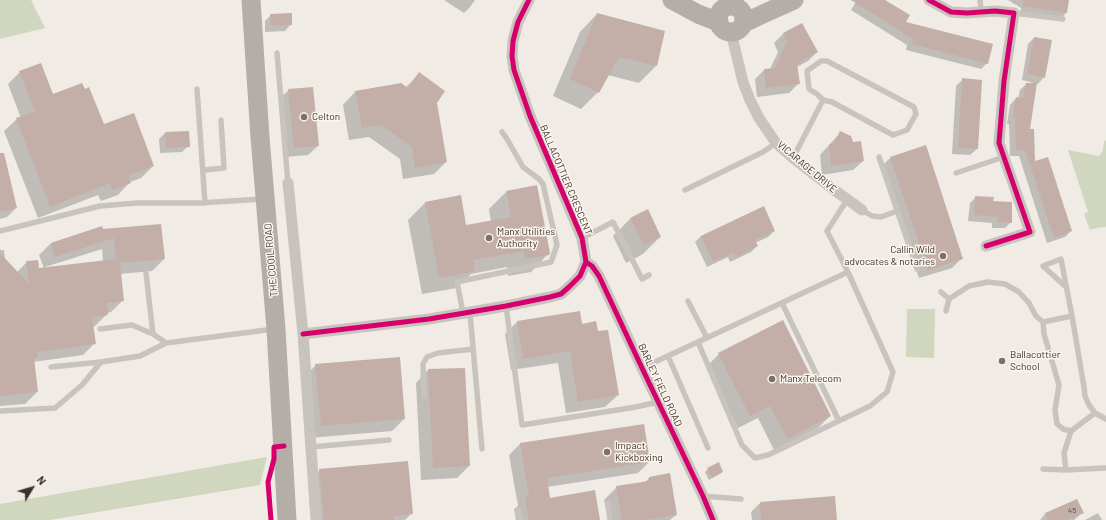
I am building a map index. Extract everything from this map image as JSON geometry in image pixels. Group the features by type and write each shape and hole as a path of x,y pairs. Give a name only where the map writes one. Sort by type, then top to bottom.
{"highway":[{"name":"THE COOIL ROAD","path":"250,0 276,329 287,520"},
{"path":"672,0 698,14 737,25 794,0"}],"street":[{"name":"BALLACOTTIER CRESCENT","path":"528,0 518,22 513,41 512,56 514,70 530,116 582,238 586,262"},
{"path":"929,0 951,12 967,13 995,11 1014,13 1004,81 999,142 1030,232 986,246"},
{"name":"VICARAGE DRIVE","path":"737,25 743,82 759,118 776,143 793,158 862,210"},
{"path":"288,183 303,334 316,520"},
{"path":"303,334 429,319 550,297 561,294 570,287 580,276 586,262"},
{"name":"BARLEY FIELD ROAD","path":"586,262 592,266 599,276 713,520"}],"lane":[{"path":"980,0 981,12"},
{"path":"1014,13 1063,19"},
{"path":"277,53 288,183"},
{"path":"821,61 827,62 914,107 916,114 907,130 893,135 832,102 822,100 817,94 808,89 807,71 821,61"},
{"path":"197,89 204,170 205,203"},
{"path":"793,158 822,100"},
{"path":"204,170 224,168 221,120"},
{"path":"482,449 473,349 466,313 457,282 551,262 557,245 543,184 540,179 523,167 507,138 502,132"},
{"path":"685,190 763,152 776,143"},
{"path":"956,173 1004,156"},
{"path":"879,157 917,269"},
{"path":"0,231 100,206 137,203 205,203 266,199"},
{"path":"698,342 742,445 755,458 768,455 870,406 887,392 893,372 848,272 827,231 847,200"},
{"path":"862,210 872,216 881,217 897,211"},
{"path":"582,238 613,222 642,279 649,275"},
{"path":"1066,287 1043,266 1061,259 1084,387 1084,396 1095,413 1106,419"},
{"path":"642,368 848,272"},
{"path":"146,274 153,334"},
{"path":"946,312 949,299 969,286 988,282 1005,284 1019,292 1029,303 1036,316 1043,322 1044,334 1060,385 1055,410 1057,424 1063,429 1071,431"},
{"path":"941,292 949,299"},
{"path":"688,301 707,338"},
{"path":"782,303 839,421"},
{"path":"506,306 522,425 636,407 658,402"},
{"path":"1043,322 1072,316"},
{"path":"100,329 132,325 153,334 166,343"},
{"path":"51,367 140,356 166,343 276,329"},
{"path":"424,396 423,364 427,357 438,353 473,349"},
{"path":"668,356 708,448"},
{"path":"0,411 55,408 82,385 101,362"},
{"path":"1066,470 1064,453 1071,431 1095,413"},
{"path":"311,447 389,440"},
{"path":"1044,469 1066,470 1105,468"},
{"path":"703,496 741,499"},
{"path":"608,503 610,520"},
{"path":"518,511 521,520"}],"green space":[{"path":"0,0 31,0 45,28 0,39"},
{"path":"1104,140 1106,141 1106,227 1090,230 1084,214 1088,212 1068,150 1099,156 1103,150"},
{"path":"907,309 935,309 934,358 906,357"},
{"path":"267,457 260,485 50,520 0,520 0,504"}],"building":[{"path":"851,0 885,0 910,15 906,22 993,44 988,64 912,44 913,39"},
{"path":"1023,0 1069,0 1067,13 1023,6"},
{"path":"292,13 292,25 271,26 270,14"},
{"path":"597,13 665,31 657,66 619,57 599,93 570,79"},
{"path":"802,23 818,52 797,64 800,84 766,88 764,69 775,68 787,42 783,33"},
{"path":"1034,37 1052,40 1045,78 1027,73"},
{"path":"41,63 53,94 82,83 85,89 89,87 104,124 134,113 154,166 128,176 131,183 113,190 110,183 50,207 16,118 35,112 19,71"},
{"path":"419,72 445,91 437,103 447,162 415,168 412,147 381,125 362,128 355,91 401,83 408,88"},
{"path":"962,78 982,80 978,149 958,148"},
{"path":"1026,83 1037,83 1030,129 1034,129 1035,161 1048,157 1072,231 1054,238 1025,150 1016,151 1015,118 1013,118 1014,108 1016,97 1023,98"},
{"name":"Celton","path":"313,87 319,146 294,148 288,89"},
{"path":"189,131 190,147 166,148 165,132"},
{"path":"840,131 851,136 853,142 861,141 864,161 831,166 829,144 834,143"},
{"path":"926,145 963,259 928,270 890,157"},
{"path":"0,153 4,153 17,208 0,212"},
{"name":"Manx Utilities Authority","path":"537,185 550,253 549,255 525,259 524,251 473,260 475,271 439,278 425,202 461,195 466,225 511,217 506,191"},
{"path":"975,196 994,197 993,201 1012,202 1012,223 998,222 998,217 974,215"},
{"path":"764,206 775,231 755,240 758,246 737,257 734,252 713,262 701,236"},
{"path":"648,209 661,237 644,246 630,218"},
{"path":"161,224 165,259 120,263 124,301 107,303 108,315 92,317 96,344 37,352 38,358 34,358 38,392 0,396 0,253 29,284 26,261 38,260 39,268 116,259 114,238 55,257 51,243 102,226 103,229"},
{"path":"580,311 582,324 596,321 598,331 608,330 619,395 578,402 570,351 523,359 517,321"},
{"name":"Manx Telecom","path":"783,320 831,416 787,439 770,406 750,416 718,353"},
{"path":"400,357 405,419 321,426 315,364"},
{"path":"465,368 470,466 433,468 428,369"},
{"path":"644,424 650,462 547,478 550,498 595,490 600,520 529,520 525,497 529,496 520,443"},
{"path":"408,461 413,514 394,516 394,520 324,520 319,469"},
{"path":"719,462 723,472 712,478 707,468"},
{"path":"670,473 677,515 646,520 622,520 616,486 649,481 649,477"},
{"path":"835,496 837,520 761,520 760,502"},
{"path":"1077,499 1084,513 1067,520 1048,520 1045,513"}],"cycle path":[{"path":"303,334 429,319 550,297 561,294 580,276 586,262 582,238 530,116 514,70 512,56 513,41 518,22 529,0"},
{"path":"929,0 951,12 967,13 995,11 1014,13 1004,81 999,143 1030,232 986,246"},
{"path":"586,262 592,266 599,276 713,520"},
{"path":"271,520 268,482 274,459 274,447 284,446"}],"place":[{"name":"Celton","path":"304,117"},
{"name":"Manx Utilities Authority","path":"489,238"},
{"name":"Callin Wild advocates & notaries","path":"943,256"},
{"name":"Ballacottier School","path":"1002,361"},
{"name":"Manx Telecom","path":"772,379"},
{"name":"Impact Kickboxing","path":"607,452"}]}
